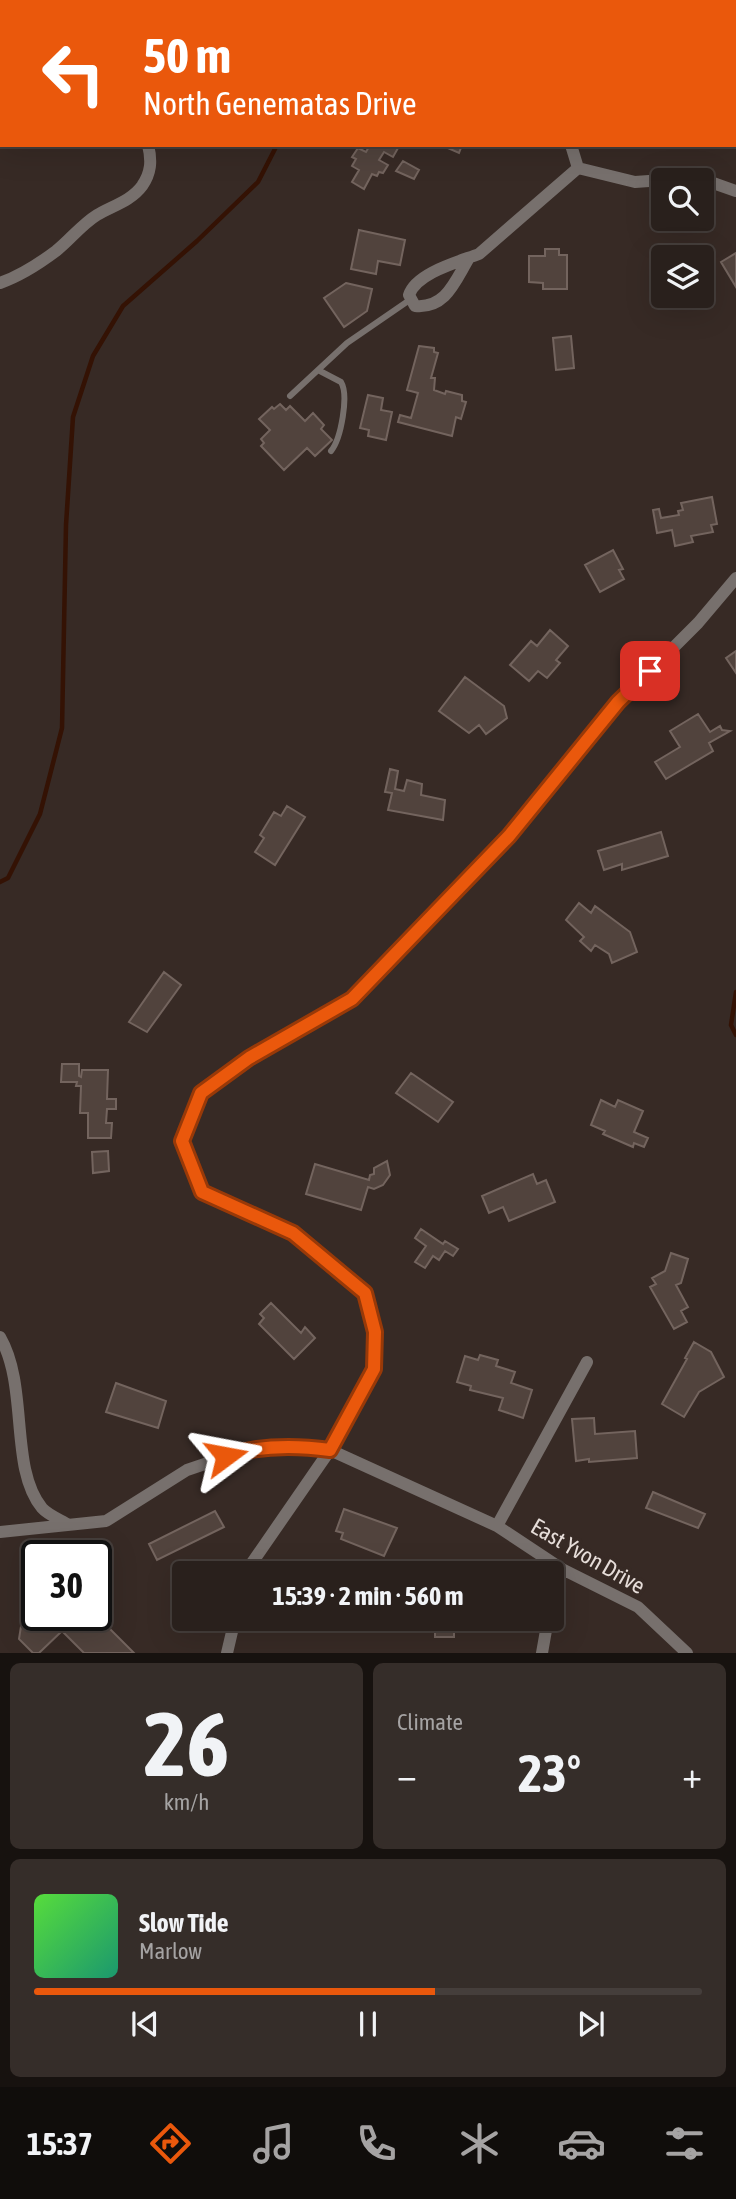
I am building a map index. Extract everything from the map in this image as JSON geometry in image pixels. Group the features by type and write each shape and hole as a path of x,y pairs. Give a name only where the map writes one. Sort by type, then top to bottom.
{"street":[{"path":"0,283 36,264 58,249 78,229 128,199 141,188 150,172 148,147"},
{"path":"572,147 578,168"},
{"path":"578,168 635,182 651,181"},
{"path":"469,258 446,296 427,307 415,306 409,295 411,288 421,278 469,258 479,254 578,168"},
{"path":"714,183 736,191"},
{"path":"253,1561 330,1450 374,1369 375,1332 365,1293 293,1233 202,1192 182,1141 201,1093 249,1058 352,999 509,836 618,702 698,623 736,578"},
{"path":"0,1337 15,1374 29,1485 43,1510 70,1525"},
{"path":"496,1526 587,1362"},
{"name":"East Yvon Drive","path":"0,1532 106,1521 187,1470 246,1450 295,1445 330,1450 496,1526 550,1561"},
{"name":"East Yvon Drive","path":"564,1570 638,1607 687,1653"},
{"path":"227,1653 232,1631"},
{"path":"542,1653 546,1631"}],"lane":[{"path":"290,396 347,343 411,299"},
{"path":"318,370 341,382 345,393 339,437 331,451"}],"building":[{"path":"369,147 398,148 393,157 384,152 379,160 388,165 383,173 379,172 377,176 372,174 364,189 352,182 359,170 352,166 356,159 352,157 358,148 366,152"},
{"path":"446,147 461,147 459,153"},
{"path":"403,161 419,170 414,179 396,171"},
{"path":"359,230 405,240 400,265 378,261 376,274 351,269"},
{"path":"545,249 559,249 559,255 567,255 567,289 543,289 543,283 529,282 529,256 545,256"},
{"path":"736,253 736,287 721,262"},
{"path":"346,283 372,289 367,311 344,327 324,298"},
{"path":"571,336 574,368 556,370 553,338"},
{"path":"419,346 434,348 434,352 438,353 431,378 435,378 434,390 462,395 462,401 466,402 461,419 456,417 452,436 398,422 400,415 411,418 418,393 407,390"},
{"path":"368,395 383,398 381,410 392,412 386,440 368,436 369,430 360,428"},
{"path":"280,404 286,410 290,406 305,421 313,413 324,425 321,429 332,440 315,456 307,448 284,470 261,446 264,443 261,439 270,430 259,419 272,407 274,409"},
{"path":"712,497 717,524 711,525 713,532 691,536 693,542 675,546 672,530 657,533 653,510 659,509 661,518 679,515 678,511 683,510 681,503"},
{"path":"613,550 623,569 619,570 624,579 600,592 585,565"},
{"path":"550,630 568,646 556,660 560,663 547,678 538,671 529,681 510,665 531,641 537,646"},
{"path":"736,651 736,673 726,658"},
{"path":"465,677 504,706 507,718 486,734 479,725 469,733 439,711"},
{"path":"698,714 710,732 720,726 722,730 730,731 709,743 713,751 666,779 655,762 680,747 670,731"},
{"path":"390,769 398,771 395,789 404,791 407,780 422,784 421,795 445,800 443,820 388,810 392,793 385,792"},
{"path":"287,806 305,817 275,865 255,852 264,838 260,835 274,812 281,816"},
{"path":"661,832 668,856 622,870 622,864 604,870 598,851"},
{"path":"579,903 591,913 595,906 630,932 637,952 612,963 609,954 595,945 591,951 580,941 584,937 566,920"},
{"path":"164,972 181,985 147,1032 129,1022"},
{"path":"62,1064 79,1064 81,1077 82,1070 108,1070 107,1099 116,1099 116,1109 107,1109 106,1123 112,1123 111,1138 88,1138 88,1113 80,1113 81,1086 76,1086 77,1082 61,1082"},
{"path":"411,1073 453,1102 438,1122 396,1093"},
{"path":"601,1100 615,1107 618,1100 643,1111 634,1132 648,1138 644,1147 634,1143 633,1147 603,1134 605,1131 591,1125"},
{"path":"108,1151 109,1171 93,1173 92,1152"},
{"path":"387,1161 390,1175 383,1185 374,1189 368,1187 361,1210 306,1194 315,1164 369,1180 370,1175 374,1174 374,1168"},
{"path":"533,1174 537,1184 546,1180 555,1202 509,1221 503,1207 489,1213 482,1196"},
{"path":"421,1229 443,1244 445,1241 458,1249 453,1256 445,1251 439,1260 433,1256 425,1268 415,1262 426,1246 415,1238"},
{"path":"671,1253 688,1259 681,1283 676,1285 688,1307 681,1311 687,1322 674,1329 650,1287 656,1284 652,1278 665,1271"},
{"path":"271,1303 301,1333 305,1327 315,1338 294,1359 259,1324 264,1318 260,1314"},
{"path":"694,1342 711,1352 724,1377 699,1392 684,1417 662,1404"},
{"path":"480,1355 498,1360 496,1366 515,1372 511,1383 532,1390 523,1418 499,1410 503,1398 470,1390 471,1386 457,1382 465,1356 478,1360"},
{"path":"116,1383 166,1401 158,1428 106,1412"},
{"path":"594,1418 595,1434 635,1431 637,1458 576,1461 572,1419"},
{"path":"653,1492 705,1514 698,1528 646,1508"},
{"path":"344,1509 397,1528 384,1556 341,1539 343,1533 336,1531"},
{"path":"215,1511 224,1527 157,1560 149,1544"},
{"path":"21,1626 21,1631 62,1631 39,1653 33,1653 19,1639"},
{"path":"62,1631 112,1631 134,1653 84,1653"},
{"path":"435,1631 454,1631 454,1637 435,1637"}],"waterway":[{"path":"0,882 8,878 40,814 62,728 66,525 73,417 93,356 123,306 197,241 258,182 276,147"},
{"path":"736,992 731,1025 736,1035"}],"route":[{"path":"226,1456 246,1450 295,1445 330,1450 374,1369 375,1332 365,1293 293,1233 202,1192 182,1141 201,1093 249,1058 352,999 509,836 618,702 650,671"}]}
